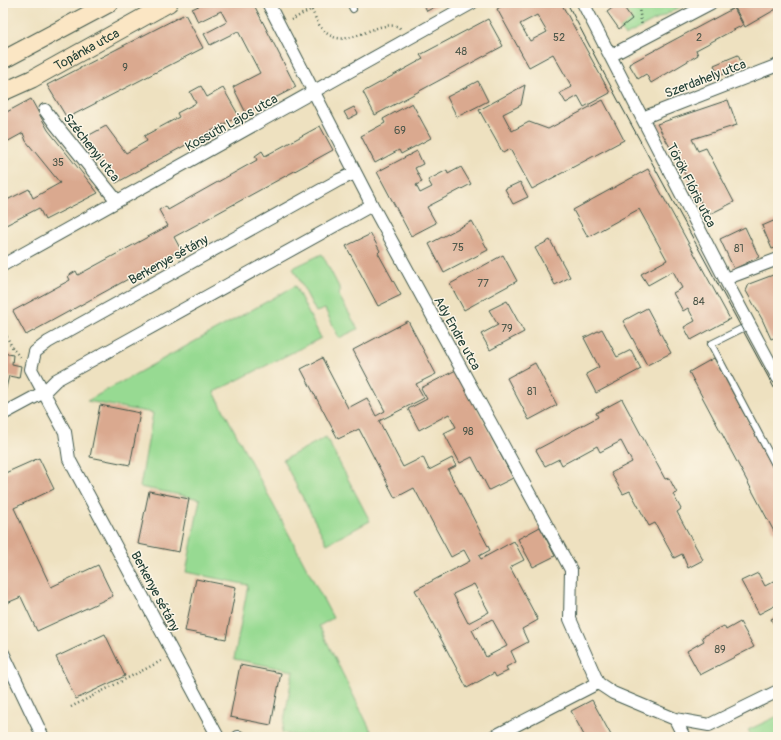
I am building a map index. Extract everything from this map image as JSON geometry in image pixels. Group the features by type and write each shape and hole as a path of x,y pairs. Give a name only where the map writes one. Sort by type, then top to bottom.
{"street":[{"path":"3,60 110,3"},
{"name":"Topánka utca","path":"4,88 32,78 169,3"},
{"name":"Ady Endre utca","path":"268,3 372,205 571,570 570,619 598,683"},
{"name":"Kossuth Lajos utca","path":"3,265 472,3"},
{"name":"Török Flóris utca","path":"583,3 725,279 778,378"},
{"path":"610,56 710,3"},
{"name":"Szerdahely utca","path":"642,118 648,114 778,65"},
{"name":"Széchenyi utca","path":"45,110 117,202"},
{"name":"Berkenye sétány","path":"218,737 69,459 65,432 31,369 35,352 48,342 332,184 355,173"},
{"path":"3,414 44,392 56,380 372,205"},
{"path":"725,279 778,259"},
{"path":"3,653 43,737"},
{"path":"493,737 598,683 613,693 675,719 709,725 778,691"},
{"path":"675,719 684,737"}],"lane":[{"path":"750,325 712,344 778,470"}],"path":[{"path":"308,3 323,30 336,38 352,37 387,24 399,27 407,39"},
{"path":"638,3 644,38"},
{"path":"291,20 312,9"},
{"path":"3,330 13,349 31,369"},
{"path":"71,707 174,654"}],"green space":[{"path":"606,3 688,3 625,36"},
{"path":"322,254 341,291 338,294 358,329 339,338 325,309 316,312 293,268"},
{"path":"295,286 321,338 214,392 333,618 319,626 374,737 303,737 282,733 293,671 234,659 248,585 186,572 200,499 140,487 153,413 87,401"},
{"path":"326,437 370,521 327,544 283,460"},
{"path":"778,716 778,737 752,737 748,730"}],"building":[{"path":"205,3 253,3 296,87 246,113 233,87 260,73 238,31 210,45 204,34 227,22 221,11 198,22 192,9"},
{"path":"423,3 442,3 427,11"},
{"path":"507,3 561,3 610,93 584,107 578,96 566,103 560,93 572,87 553,54 529,67 497,9","holes":["537,15 547,32 530,41 520,24"]},
{"path":"621,3 632,19 619,29 607,12"},
{"path":"740,3 778,3 778,8 745,27 734,6"},
{"path":"734,8 743,25 696,50 698,55 651,83 646,74 638,79 629,64"},
{"path":"185,14 203,48 67,118 47,85"},
{"path":"488,19 503,46 375,115 363,92 423,59 420,55"},
{"path":"738,55 743,67 719,76 714,65"},
{"path":"478,81 488,101 457,117 447,97"},
{"path":"525,85 521,105 503,114 512,131 529,122 548,129 603,100 624,140 532,189 510,149 503,153 479,110"},
{"path":"201,86 207,97 223,88 239,116 116,183 84,138 106,126 126,153 147,141 144,136 179,117 177,113 196,103 190,92"},
{"path":"31,99 48,130 98,193 45,220 39,208 6,225 3,220 3,202 29,189 33,198 60,183 26,141 23,133 3,144 3,114"},
{"path":"728,100 737,125 692,139 698,151 706,148 734,202 708,215 657,124"},
{"path":"412,103 431,138 401,154 399,150 375,163 361,136 385,123 383,119"},
{"path":"354,107 358,114 348,119 344,112"},
{"path":"320,126 333,150 174,237 181,250 26,335 13,311 70,280 68,276 76,271 78,275 168,226 159,210 166,206 168,210 257,160 255,156 262,151 265,156"},
{"path":"417,151 423,164 415,168 422,182 416,185 420,193 432,187 428,180 447,170 448,174 461,167 471,184 427,207 436,223 411,236 377,172"},
{"path":"648,169 730,319 691,340 684,327 695,321 688,308 683,311 673,293 682,288 673,271 648,285 641,274 667,260 639,209 588,237 573,210"},
{"path":"520,182 528,197 513,204 505,189"},
{"path":"778,219 778,247 772,249 762,226"},
{"path":"472,221 488,250 444,273 429,244"},
{"path":"745,227 759,257 734,269 720,239"},
{"path":"371,234 380,251 378,253 401,295 378,306 346,246"},
{"path":"550,240 570,277 555,285 535,248"},
{"path":"503,255 517,281 464,310 450,284"},
{"path":"773,275 778,284 778,336 771,339 762,319 746,291 749,284"},
{"path":"507,301 524,332 490,350 481,334 498,325 489,310"},
{"path":"647,308 671,353 647,365 623,321"},
{"path":"408,321 436,374 416,384 424,398 379,421 403,467 423,457 429,470 452,458 456,466 448,470 490,550 479,556 481,559 514,541 524,560 510,567 538,620 522,629 528,642 511,651 516,662 506,667 508,671 496,677 494,673 467,688 415,590 470,561 464,550 451,557 414,488 395,498 359,429 338,439 301,369 322,358 348,408 367,398 376,416 385,411 353,350","holes":["474,584 489,612 468,623 453,594","492,619 507,646 486,657 472,630"]},
{"path":"602,329 617,357 631,350 641,369 596,393 586,374 599,367 584,338"},
{"path":"3,353 13,355 12,364 21,366 19,378 9,376 4,396 3,395"},
{"path":"714,358 778,477 778,539 689,372"},
{"path":"535,363 557,405 529,420 507,378"},
{"path":"456,370 513,478 489,490 472,457 460,463 444,433 456,427 449,414 419,430 408,409 427,399 421,388"},
{"path":"622,399 665,479 669,478 677,493 673,494 681,509 677,512 703,560 688,568 682,554 674,558 655,523 649,526 630,491 623,494 611,473 632,462 621,441 600,452 597,446 562,465 559,459 545,466 536,450 598,417 596,413"},
{"path":"100,405 140,413 130,465 90,457"},
{"path":"39,458 54,489 14,508 51,587 98,565 113,596 37,631 21,597 7,603 3,595 3,474"},
{"path":"149,491 189,499 179,552 138,544"},
{"path":"540,527 555,556 533,567 518,539"},
{"path":"758,573 765,586 778,579 778,604 759,614 741,581"},
{"path":"196,579 236,587 226,639 185,631"},
{"path":"778,616 778,632 771,619"},
{"path":"740,622 754,647 700,675 687,651 704,641 702,637 724,626 726,630"},
{"path":"105,634 125,676 76,699 56,657"},
{"path":"240,665 281,673 271,725 230,717"},
{"path":"592,700 612,737 585,737 571,711"}],"tram line":[{"path":"567,3 778,395"}]}
